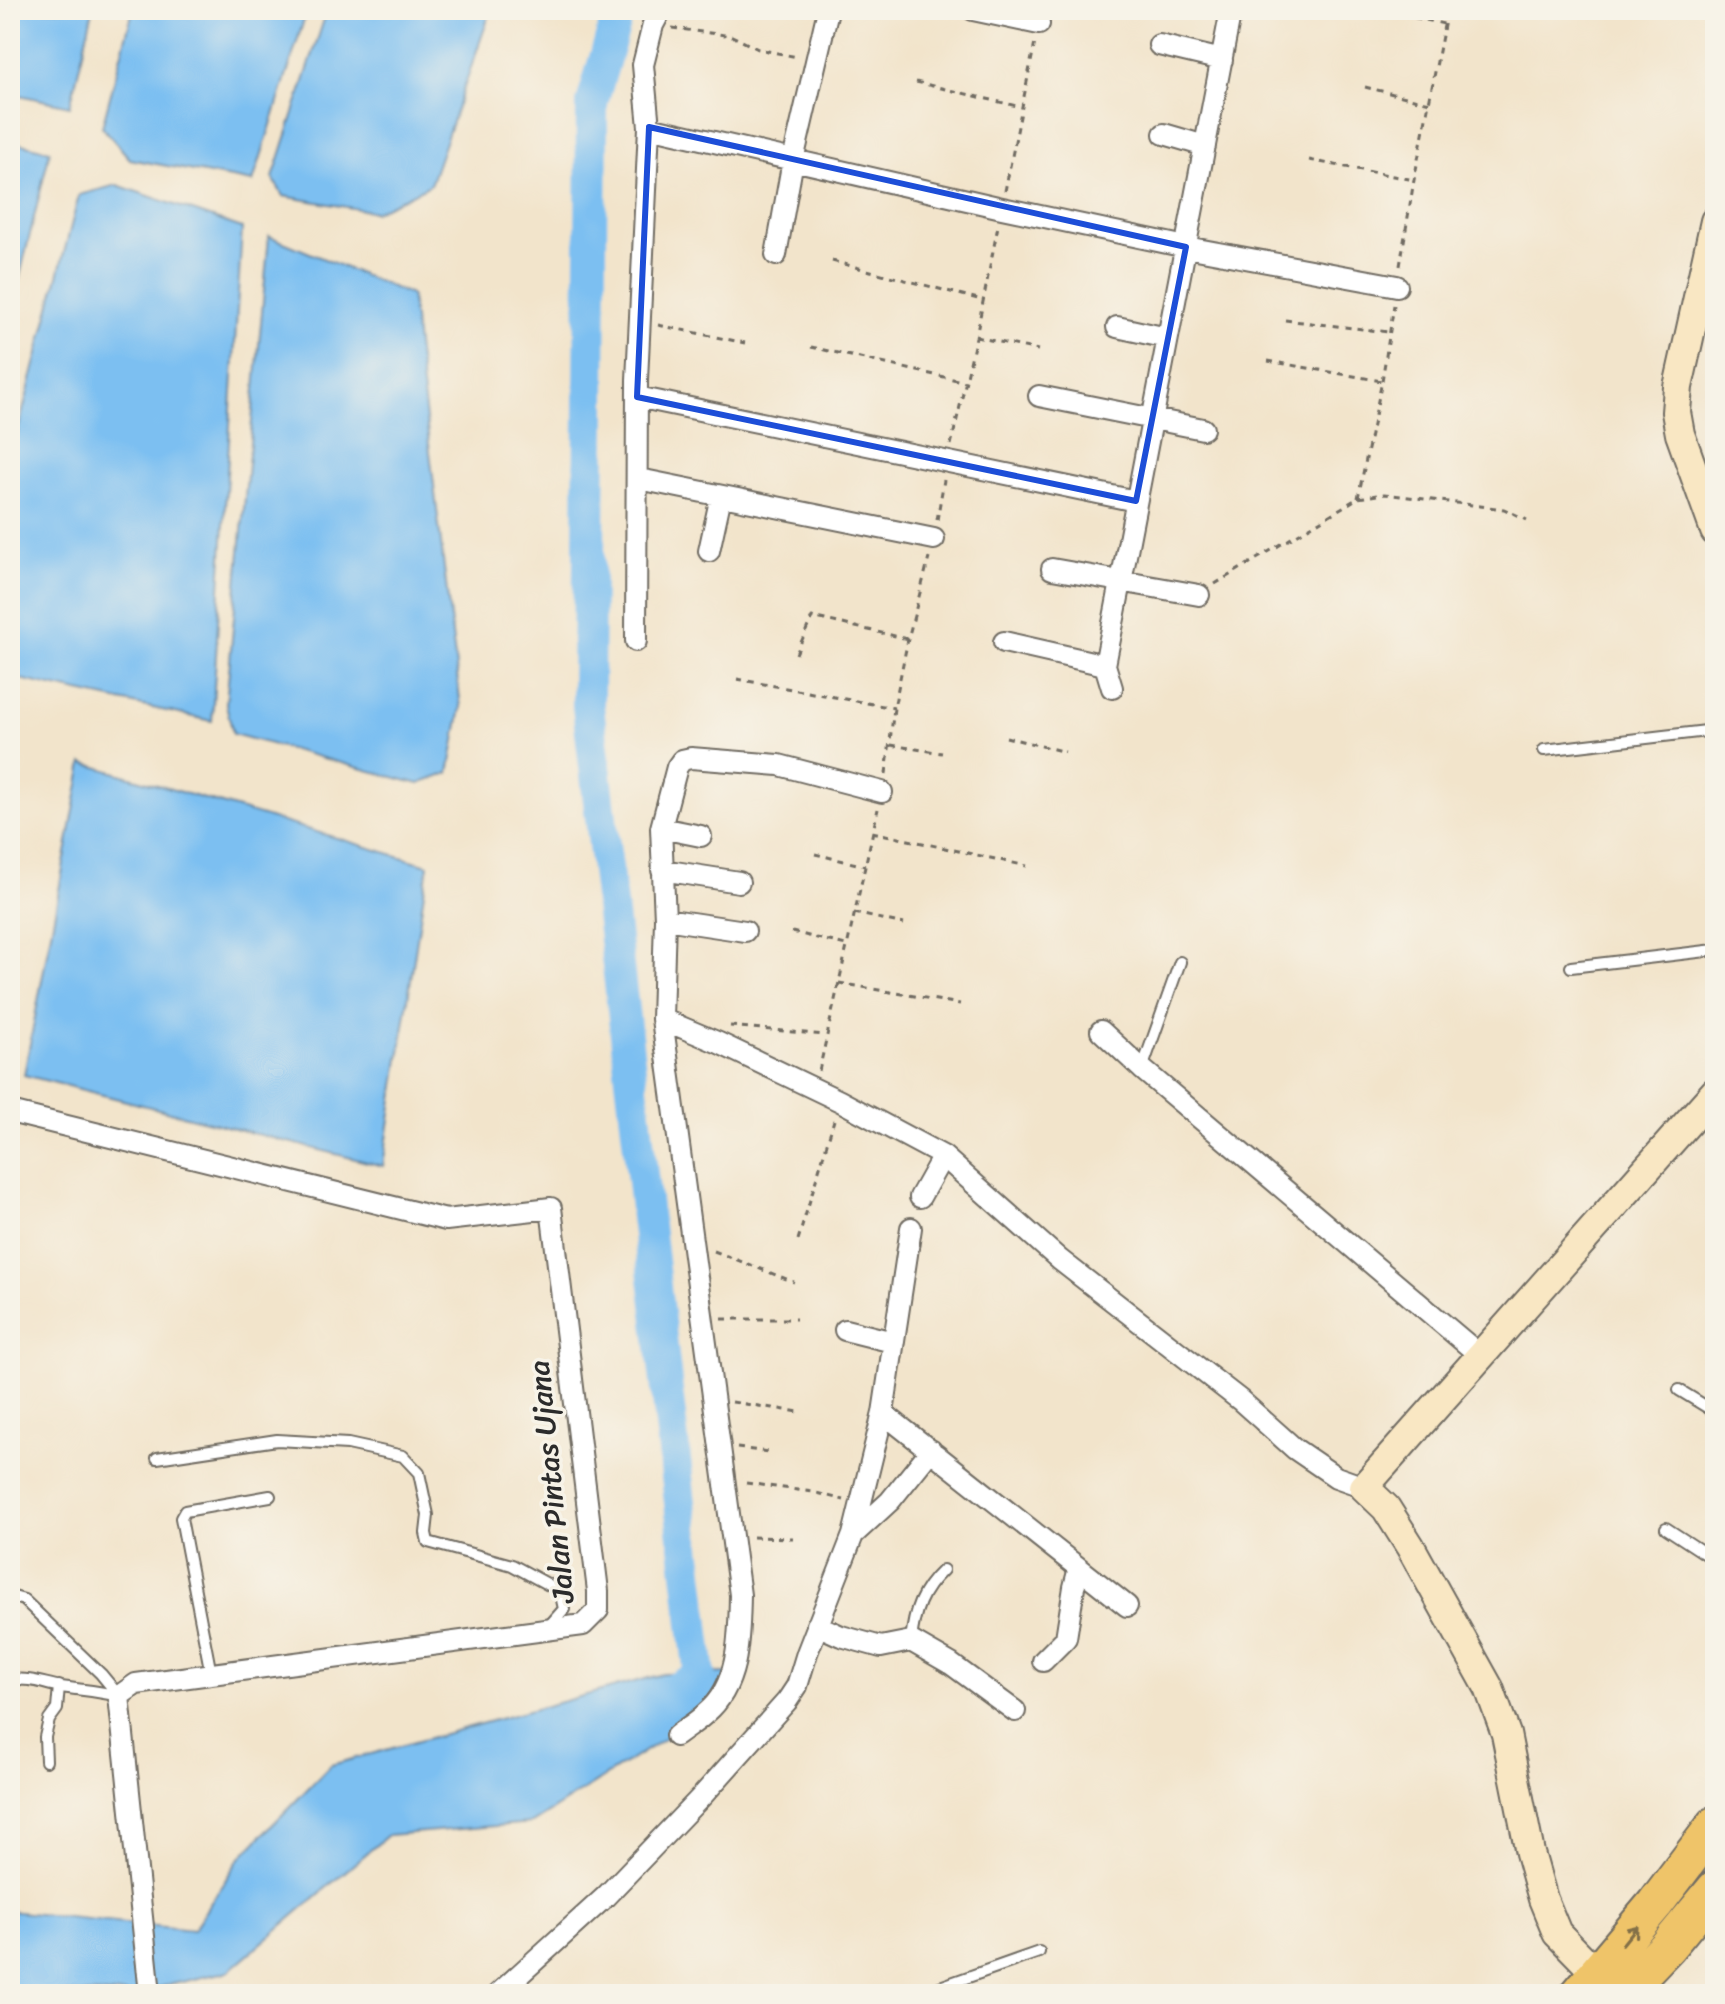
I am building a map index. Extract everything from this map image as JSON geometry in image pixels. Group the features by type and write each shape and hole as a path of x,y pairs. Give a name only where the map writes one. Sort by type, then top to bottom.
{"highway":[{"path":"1609,1989 1678,1875 1715,1825"},
{"path":"1609,1989 1667,1947 1715,1889"}],"street":[{"path":"776,255 793,160 828,10"},
{"path":"973,10 1039,24"},
{"path":"1112,688 1105,665 1231,10"},
{"path":"636,641 637,397 649,127 643,65 657,18"},
{"path":"1159,45 1222,60"},
{"path":"649,127 1002,208 1186,247 1397,286"},
{"path":"1164,134 1205,146"},
{"path":"1715,221 1703,305 1678,387 1676,412 1680,434 1710,501 1715,531"},
{"path":"1117,327 1167,338"},
{"path":"1039,396 1203,429"},
{"path":"637,397 1136,501"},
{"path":"639,479 934,539"},
{"path":"709,551 721,496"},
{"path":"1052,569 1199,595"},
{"path":"1004,642 1105,665"},
{"path":"676,1736 709,1712 729,1684 738,1639 740,1595 662,1019 665,919 661,828 677,767 682,760 691,758 779,765 882,792"},
{"path":"661,828 701,836"},
{"path":"662,870 739,882"},
{"path":"665,919 745,931"},
{"path":"662,1019 840,1101 943,1156 1060,1260 1240,1400 1295,1449 1336,1477 1364,1487 1386,1508 1489,1688 1506,1734 1530,1853 1557,1933 1609,1989"},
{"path":"1101,1031 1482,1357"},
{"path":"1364,1487 1715,1092"},
{"name":"Jalan Pintas Ujana","path":"10,1112 446,1220 551,1208 598,1610 583,1625 136,1684 119,1696"},
{"path":"920,1197 943,1156"},
{"path":"498,1994 605,1897 703,1795 797,1686 817,1625 853,1535 883,1413 911,1228"},
{"path":"845,1330 893,1342"},
{"path":"883,1413 1127,1606"},
{"path":"853,1535 890,1501 931,1450"},
{"path":"1043,1661 1066,1638 1079,1568"},
{"path":"817,1625 841,1636 881,1647 911,1641 951,1664 1015,1711"},
{"path":"119,1696 150,1994"}],"lane":[{"path":"1544,750 1715,730"},
{"path":"1571,967 1715,950"},
{"path":"1142,1069 1180,962"},
{"path":"1679,1390 1715,1412"},
{"path":"157,1458 277,1440 348,1444 403,1456 419,1473 428,1515 428,1542 512,1565 560,1591 564,1609 545,1631"},
{"path":"211,1674 181,1518 185,1511 270,1496"},
{"path":"1666,1528 1715,1560"},
{"path":"911,1641 913,1615 928,1585 943,1570"},
{"path":"10,1596 24,1600 101,1674 119,1696"},
{"path":"10,1680 30,1678 119,1696"},
{"path":"46,1761 45,1737 49,1720 57,1709 59,1686"},
{"path":"921,1994 1039,1952"}],"path":[{"path":"1379,10 1444,24"},
{"path":"1358,498 1382,381 1414,180 1447,10"},
{"path":"657,18 732,36 758,49 817,61"},
{"path":"816,1090 826,1035 867,867 908,639 934,539 947,462 976,337 1039,24"},
{"path":"916,82 1022,107"},
{"path":"1365,87 1430,103"},
{"path":"1309,160 1414,180"},
{"path":"832,261 982,300"},
{"path":"640,317 652,324 745,343"},
{"path":"1285,320 1389,332"},
{"path":"976,337 1038,350"},
{"path":"811,347 966,382"},
{"path":"1268,361 1382,381"},
{"path":"1199,595 1358,498 1384,494 1504,509 1527,520"},
{"path":"796,654 812,617 908,639"},
{"path":"737,679 894,708"},
{"path":"1006,737 1065,752"},
{"path":"891,745 942,753"},
{"path":"872,832 1027,866"},
{"path":"815,854 867,867"},
{"path":"854,913 904,924"},
{"path":"792,932 847,945"},
{"path":"839,983 960,1004"},
{"path":"722,1025 826,1035"},
{"path":"798,1240 840,1101"},
{"path":"692,1242 794,1282"},
{"path":"703,1319 796,1319"},
{"path":"712,1399 799,1412"},
{"path":"718,1446 769,1452"},
{"path":"758,1483 859,1504"},
{"path":"729,1525 749,1536 793,1538"}],"highlighted area":[{"path":"649,127 1186,247 1136,501 637,397"}],"water":[{"path":"10,10 93,10 70,106 10,93"},
{"path":"133,10 307,10 253,182 130,159 102,127"},
{"path":"327,10 491,10 430,185 375,212 283,196 273,178"},
{"path":"10,141 50,151 10,317"},
{"path":"117,185 242,228 212,721 10,677 10,461 79,195"},
{"path":"269,236 411,295 461,708 449,773 419,784 233,734 226,704"},
{"path":"83,763 428,865 383,1166 24,1075"},
{"path":"730,1673 706,1712 532,1823 388,1835 229,1971 130,1994 10,1993 10,1911 193,1930 239,1859 331,1765 663,1674"}],"waterway":[{"path":"619,10 592,103 588,706 700,1676 663,1695"}]}
